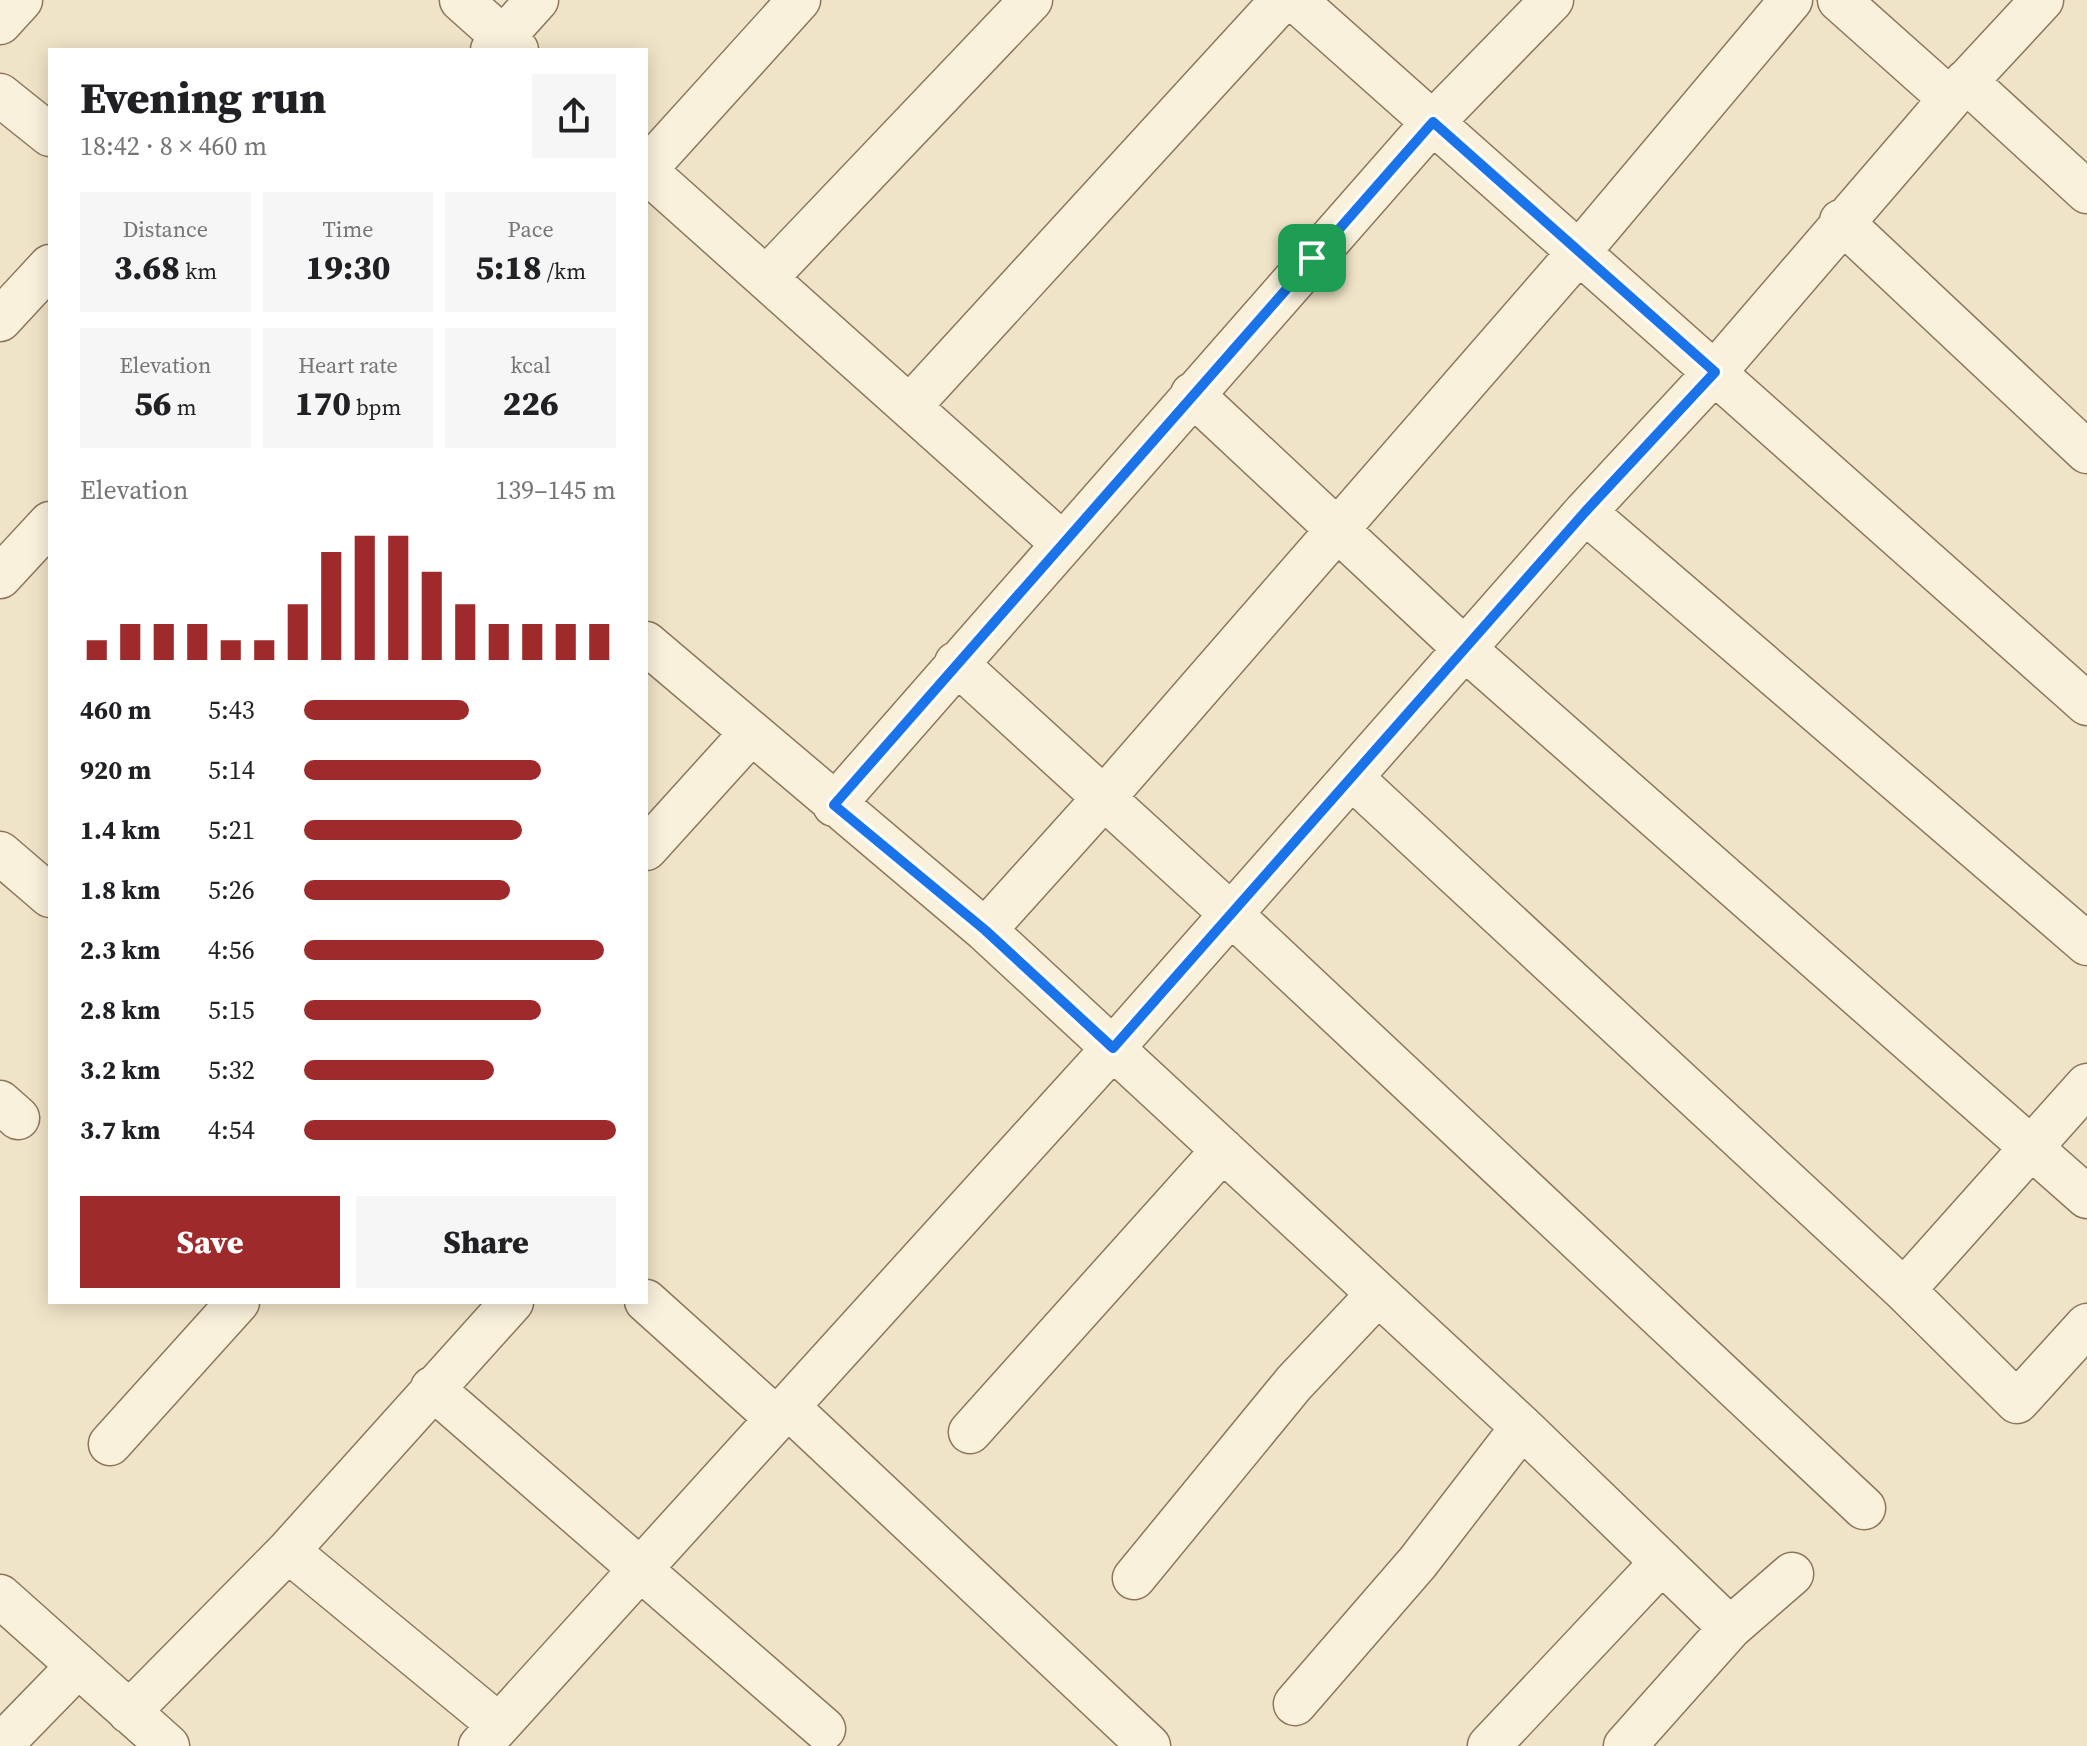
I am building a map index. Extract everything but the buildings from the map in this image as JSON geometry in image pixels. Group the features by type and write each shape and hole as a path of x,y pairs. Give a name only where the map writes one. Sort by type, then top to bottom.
{"street":[{"path":"0,23 21,0"},
{"path":"461,0 504,46 537,0"},
{"path":"648,168 799,0"},
{"path":"767,277 1031,0"},
{"path":"910,406 1282,0"},
{"path":"1295,0 2087,704"},
{"path":"834,805 1433,122 1552,0"},
{"path":"985,930 1103,799 1579,252 1791,0"},
{"path":"1839,0 2087,192"},
{"path":"288,1551 490,1735 1113,1048 1585,512 1715,372 1841,221 2042,0"},
{"path":"0,95 48,133"},
{"path":"648,172 1063,544"},
{"path":"1841,221 2087,452"},
{"path":"0,320 48,268"},
{"path":"1192,394 1465,649 2033,1146 2087,1197"},
{"path":"1585,512 2087,944"},
{"path":"0,577 48,525"},
{"path":"648,645 985,930 1522,1427 1730,1628"},
{"path":"956,663 1231,914 1864,1508"},
{"path":"648,847 751,733"},
{"path":"1352,778 1904,1290 2017,1402 2087,1325"},
{"path":"0,853 48,894"},
{"path":"1904,1290 2087,1085"},
{"path":"970,1432 1223,1150"},
{"path":"1134,1578 1294,1383 1378,1294"},
{"path":"648,1303 782,1413 1149,1746"},
{"path":"110,1444 236,1304"},
{"path":"129,1712 288,1551 510,1304"},
{"path":"432,1388 824,1729"},
{"path":"1295,1704 1418,1562 1522,1427"},
{"path":"1489,1746 1662,1562"},
{"path":"1625,1746 1730,1628 1792,1574"},
{"path":"0,1596 168,1746"},
{"path":"0,1746 77,1667"}],"route":[{"path":"1433,122 1715,372 1585,512 1113,1048 985,930 834,805 1312,258 1433,122"}]}
